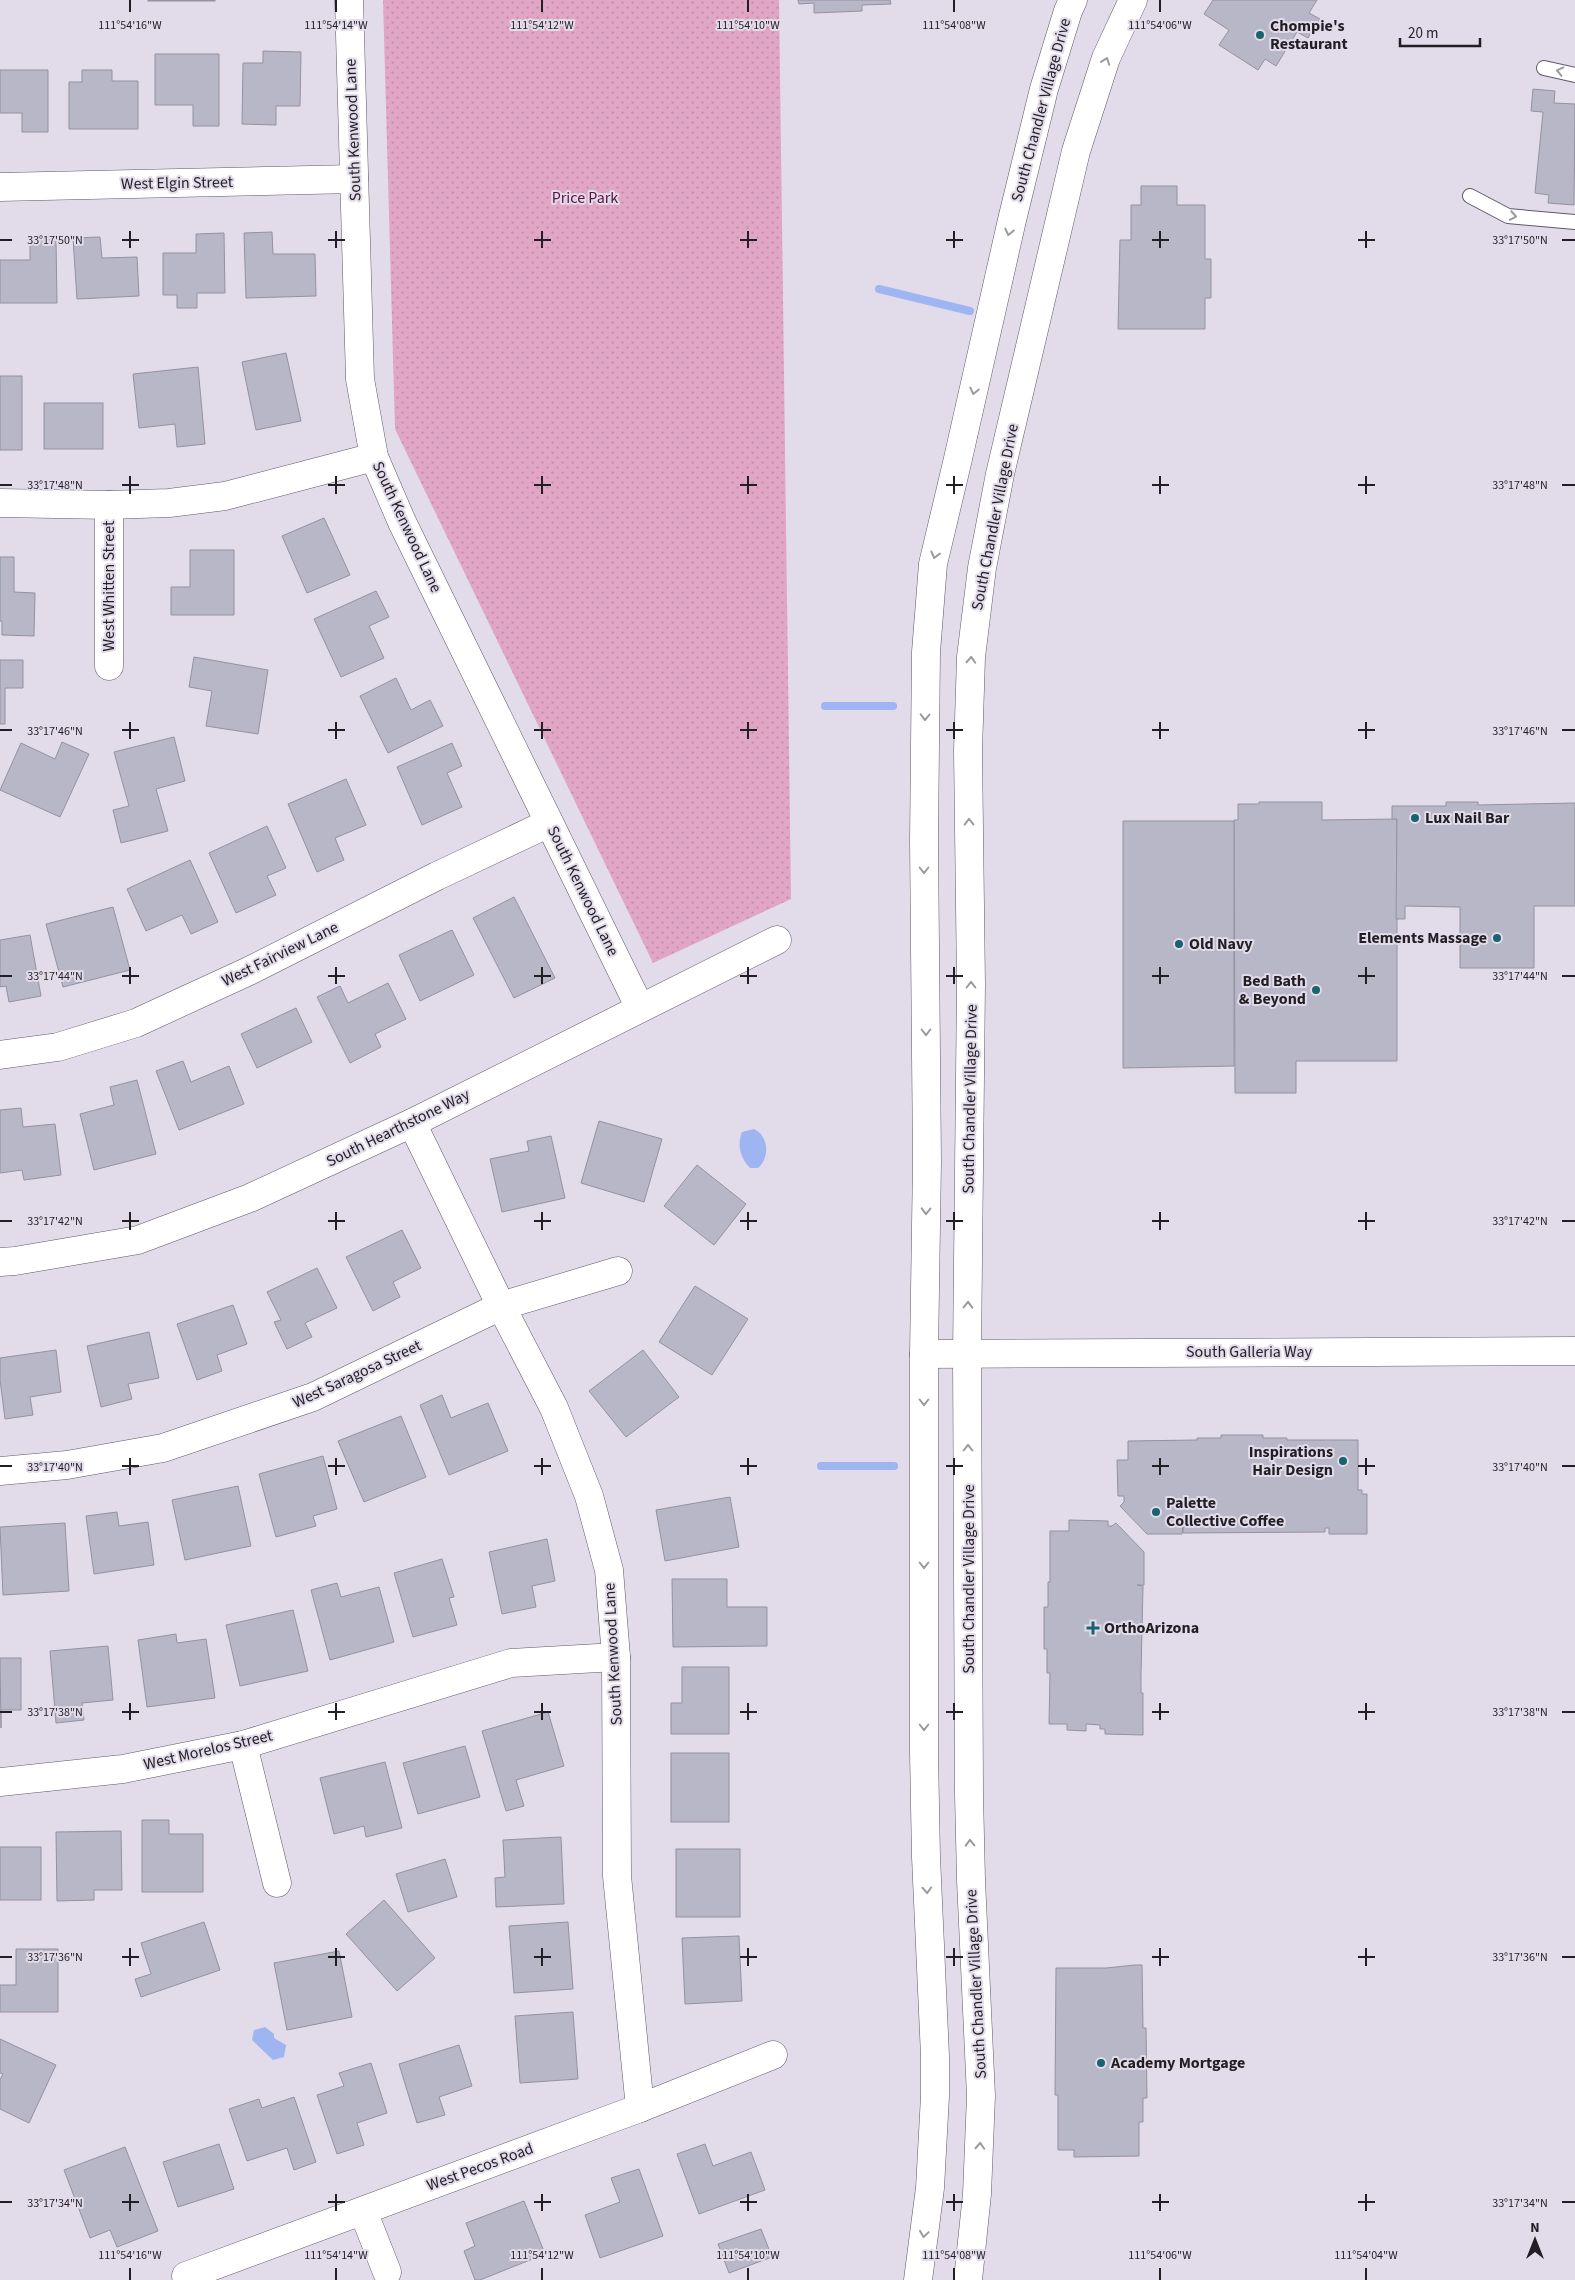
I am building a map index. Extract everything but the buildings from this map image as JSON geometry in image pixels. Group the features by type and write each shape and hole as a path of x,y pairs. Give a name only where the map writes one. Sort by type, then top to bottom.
{"street":[{"name":"South Kenwood Lane","path":"349,0 360,378 374,457 402,522 640,1008"},
{"name":"South Chandler Village Drive","path":"918,2280 930,2188 935,2096 924,1753 924,1354 927,1162 924,751 926,652 932,564 1044,89 1073,0"},
{"name":"South Chandler Village Drive","path":"968,2280 978,2184 981,2096 970,1841 967,1354 971,984 968,751 971,657 982,568 1000,474 1076,151 1106,58 1133,0"},
{"name":"West Elgin Street","path":"0,187 354,179"},
{"name":"West Whitten Street","path":"0,502 109,505 169,503 225,496 374,457"},
{"name":"West Whitten Street","path":"109,505 109,666"},
{"name":"West Fairview Lane","path":"0,1055 58,1047 136,1023 250,971 445,872 550,823"},
{"name":"South Hearthstone Way","path":"0,1262 138,1240 250,1198 412,1123 777,940"},
{"name":"South Kenwood Lane","path":"412,1123 500,1306 554,1408 589,1496 609,1570 616,1657 617,1876 640,2108"},
{"name":"West Saragosa Street","path":"0,1471 67,1465 163,1448 313,1397 500,1306 618,1271"},
{"name":"South Galleria Way","path":"924,1354 1575,1351"},
{"name":"West Morelos Street","path":"0,1782 123,1769 243,1745 511,1663 616,1657"},
{"path":"243,1745 277,1883"},
{"name":"West Pecos Road","path":"186,2276 640,2108 773,2055"},
{"path":"363,2211 387,2272"}],"lane":[{"path":"1544,68 1575,75"},
{"path":"1470,196 1508,216 1575,222"}],"green space":[{"name":"Price Park","path":"383,0 779,0 791,899 653,963 395,429"}],"water":[{"path":"754,1129 763,1137 766,1153 765,1159 758,1168 750,1168 742,1156 740,1142 742,1132"},
{"path":"265,2027 274,2034 274,2038 286,2045 284,2057 273,2060 252,2040 254,2030"}],"waterway":[{"path":"879,289 970,311"},
{"path":"825,706 893,706"},
{"path":"821,1466 894,1466"}],"place":[{"name":"Chompie's Restaurant","path":"1260,35"},
{"name":"Lux Nail Bar","path":"1415,818"},
{"name":"Elements Massage","path":"1497,938"},
{"name":"Old Navy","path":"1179,944"},
{"name":"Bed Bath & Beyond","path":"1316,990"},
{"name":"Inspirations Hair Design","path":"1343,1461"},
{"name":"Palette Collective Coffee","path":"1156,1512"},
{"name":"OrthoArizona","path":"1093,1628"},
{"name":"Academy Mortgage","path":"1101,2063"}]}
